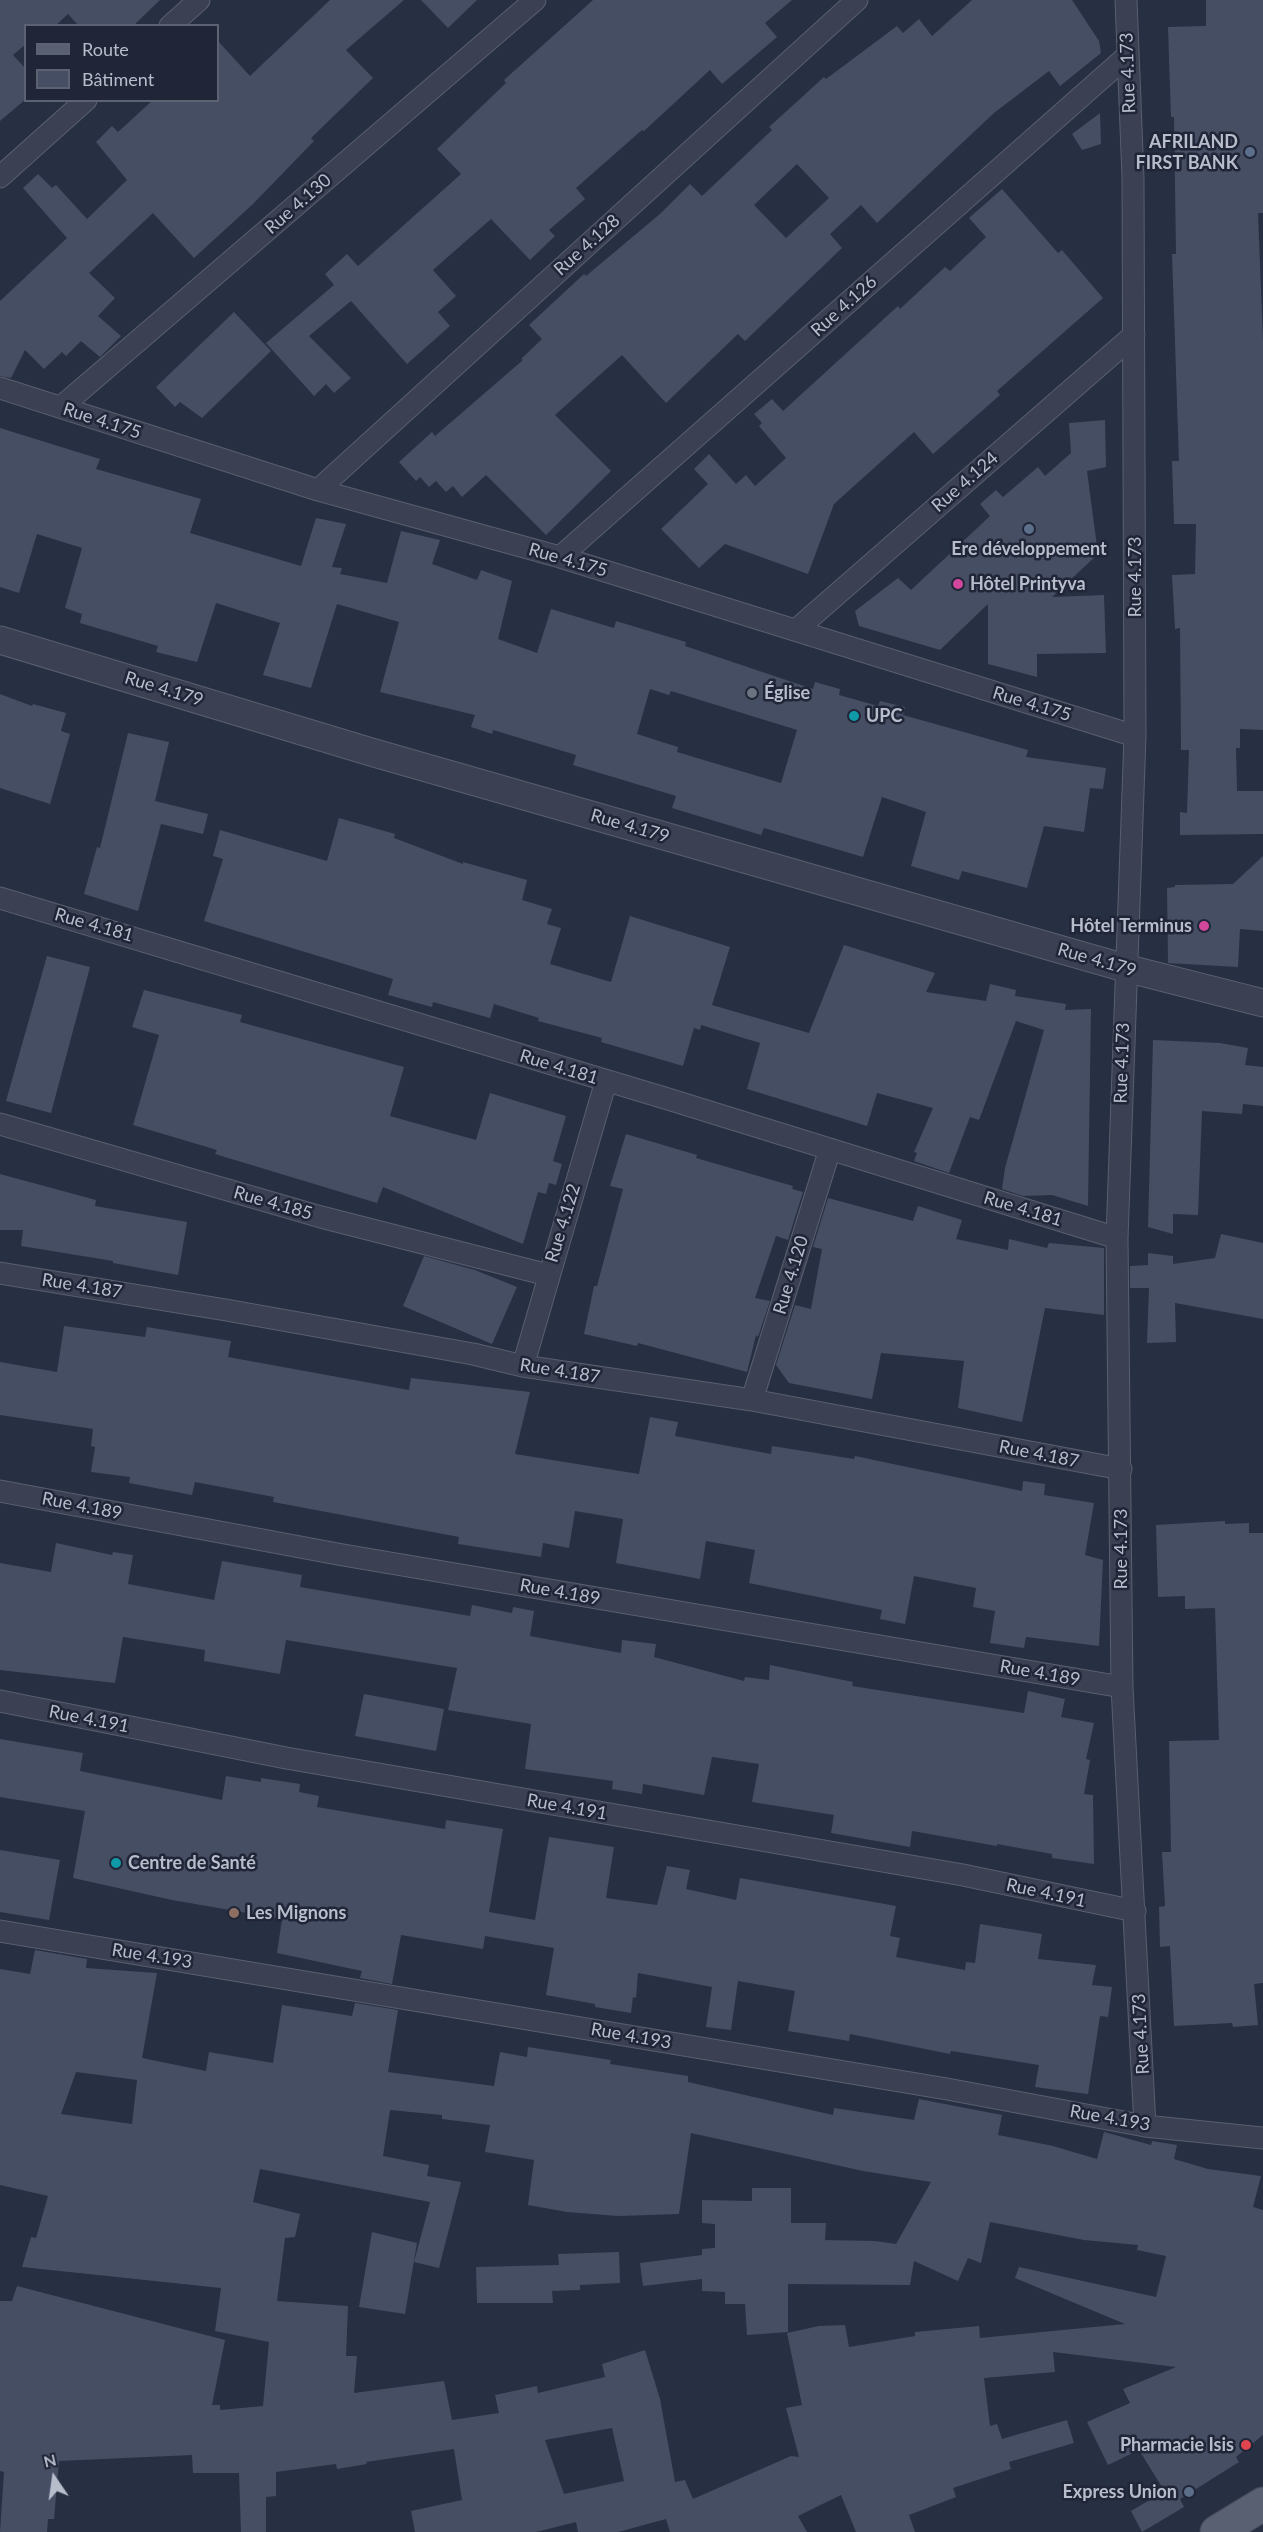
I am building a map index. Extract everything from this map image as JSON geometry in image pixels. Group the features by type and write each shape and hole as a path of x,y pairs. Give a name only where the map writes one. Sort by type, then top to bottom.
{"main road":[{"path":"1216,2532 1263,2504"}],"street":[{"path":"172,24 199,0"},
{"name":"Rue 4.130","path":"61,408 535,0"},
{"name":"Rue 4.128","path":"318,490 856,0"},
{"name":"Rue 4.173","path":"1126,0 1133,178 1135,736 1117,1238 1122,1687 1145,2126"},
{"name":"Rue 4.126","path":"560,557 1127,56"},
{"path":"0,177 84,102"},
{"name":"Rue 4.124","path":"796,630 1134,335"},
{"name":"Rue 4.175","path":"0,388 318,490 560,557 1135,736"},
{"name":"Rue 4.179","path":"0,640 371,752 1125,968 1263,1003"},
{"name":"Rue 4.181","path":"0,898 1117,1238"},
{"name":"Rue 4.122","path":"523,1366 606,1081"},
{"name":"Rue 4.185","path":"0,1124 321,1217 548,1275"},
{"name":"Rue 4.120","path":"752,1400 830,1149"},
{"name":"Rue 4.187","path":"0,1273 226,1310 523,1366 752,1400 1121,1469"},
{"name":"Rue 4.189","path":"0,1491 355,1557 1122,1687"},
{"name":"Rue 4.191","path":"0,1701 286,1758 963,1875 1135,1911"},
{"name":"Rue 4.193","path":"0,1931 936,2087 1145,2126 1263,2138"}],"building":[{"path":"0,0 160,0 135,24 77,24 68,14 57,24 24,24 24,46 13,55 24,67 24,101 0,121"},
{"path":"330,0 404,0 346,50 373,78 311,138 314,141 253,204 194,258 153,213 89,273 115,298 98,316 121,336 100,357 81,341 66,356 62,352 44,369 25,350 11,378 0,376 0,301 67,238 23,188 38,174 52,188 56,185 87,219 127,180 96,142 112,126 118,132 151,102 219,102 219,42 250,76"},
{"path":"421,0 477,0 448,28"},
{"path":"593,0 792,0 765,23 777,37 722,84 710,70 644,131 642,130 576,188 585,199 549,230 555,236 530,260 491,219 433,270 456,296 438,312 450,326 407,364 351,301 309,336 351,378 334,393 326,384 314,396 266,343 334,285 325,274 347,254 358,266 461,174 437,149 506,83 504,80"},
{"path":"972,0 1072,0 1099,41 1101,53 1060,86 1049,71 994,113 877,223 861,205 830,234 842,248 745,341 738,334 666,403 622,355 555,415 611,471 546,535 486,475 462,497 453,486 446,492 436,481 429,487 420,477 416,481 399,462 432,432 435,436 523,360 521,359 542,339 529,325 584,274 586,276 661,213 690,184 702,196 772,130 769,127 824,77 826,79 897,26 903,33 919,19 932,36","holes":["797,164 829,198 786,238 754,205"]},
{"path":"1206,0 1263,0 1263,213 1258,213 1263,341 1263,730 1240,729 1240,748 1236,748 1237,791 1263,791 1263,834 1180,835 1180,812 1187,813 1189,750 1181,750 1180,628 1175,629 1172,575 1195,574 1196,524 1174,524 1172,461 1179,461 1172,254 1176,254 1174,117 1171,117 1168,27 1206,26"},
{"path":"1100,113 1101,144 1082,150 1072,134"},
{"path":"1002,189 1058,253 1062,250 1103,298 997,391 1000,395 933,454 914,432 834,504 808,574 725,544 699,568 661,529 708,484 694,469 709,454 736,484 746,475 755,486 786,458 759,426 762,423 754,414 772,399 783,411 898,306 900,309 945,267 950,271 986,237 969,218"},
{"path":"234,312 271,351 202,418 180,402 175,407 156,387"},
{"path":"1105,420 1106,467 1087,471 1098,554 1052,597 1104,595 1106,653 1037,654 1037,677 988,664 988,604 940,650 859,626 855,611 898,578 911,590 990,516 980,504 996,490 1003,497 1038,467 1045,476 1071,453 1069,423"},
{"path":"0,428 100,459 96,469 201,499 190,533 301,566 316,518 346,524 332,567 342,568 340,574 387,583 401,531 440,540 432,564 477,580 481,570 512,581 498,639 537,653 551,609 614,628 616,621 686,642 685,646 813,689 815,682 840,689 839,695 878,706 880,701 905,707 903,715 1028,750 1026,757 1106,768 1103,789 1090,788 1084,832 1044,826 1027,888 962,871 959,880 911,866 926,812 882,797 863,857 764,828 761,835 672,808 676,796 573,765 576,755 493,730 492,734 471,727 475,715 380,692 399,622 337,604 311,688 263,675 280,623 216,603 197,662 156,652 158,646 80,623 82,614 65,608 82,548 37,534 19,593 0,587","holes":["650,689 669,695 671,691 797,730 781,783 677,752 678,747 637,734"]},
{"path":"0,694 32,706 33,704 66,713 61,731 70,734 50,804 0,788"},
{"path":"128,733 169,742 155,801 208,814 203,834 161,824 138,911 84,894 97,847 100,848"},
{"path":"339,818 395,834 394,838 463,864 463,862 527,880 522,900 552,909 547,924 561,928 550,964 611,982 630,916 730,947 712,1005 809,1033 844,945 935,973 926,992 986,1001 990,984 1016,990 1015,996 1066,1004 1065,1010 1091,1009 1088,1206 1052,1195 1023,1196 1002,1189 1005,1168 1044,1030 1016,1021 979,1120 970,1117 949,1173 914,1161 917,1153 914,1152 933,1108 877,1093 867,1126 747,1089 760,1043 701,1025 700,1030 694,1028 683,1066 601,1042 602,1038 538,1021 539,1018 494,1004 490,1018 433,1002 432,1007 388,995 393,979 204,921 223,859 213,856 220,830 327,861"},
{"name":"Hôtel Terminus","path":"1263,856 1263,931 1240,929 1238,967 1168,963 1167,888 1175,887 1175,885 1233,884"},
{"path":"47,956 90,967 51,1113 6,1101"},
{"path":"144,990 242,1015 240,1022 404,1067 390,1116 476,1140 490,1093 566,1116 553,1161 562,1164 556,1185 549,1183 546,1194 538,1192 523,1244 383,1187 377,1203 215,1154 217,1150 133,1125 159,1035 132,1027"},
{"path":"1153,1040 1220,1043 1248,1048 1245,1065 1263,1067 1263,1106 1243,1104 1242,1114 1202,1111 1198,1215 1173,1214 1173,1234 1148,1227"},
{"path":"626,1134 697,1155 696,1158 793,1186 792,1189 803,1192 788,1240 776,1236 755,1298 770,1301 758,1337 756,1335 747,1372 638,1343 637,1346 584,1334 594,1286 597,1286 623,1189 610,1186"},
{"path":"0,1174 96,1200 95,1206 187,1222 178,1275 113,1263 113,1261 21,1246 23,1230 0,1230"},
{"path":"828,1198 913,1221 918,1206 962,1220 956,1239 1008,1250 1009,1239 1047,1248 1049,1243 1104,1248 1104,1315 1045,1308 1022,1422 958,1408 964,1361 881,1353 872,1399 789,1383 776,1365 795,1305 811,1309 822,1249 813,1247"},
{"path":"1221,1234 1263,1243 1263,1319 1175,1303 1176,1342 1147,1343 1149,1288 1130,1288 1130,1266 1148,1265 1148,1253 1173,1256 1173,1264 1215,1258"},
{"path":"424,1256 475,1270 517,1287 492,1344 403,1306"},
{"path":"64,1326 145,1337 147,1327 231,1341 228,1357 409,1390 411,1378 530,1392 515,1454 639,1474 650,1417 678,1422 675,1436 771,1454 772,1446 854,1459 855,1456 1022,1491 1023,1481 1045,1484 1044,1495 1094,1503 1085,1555 1103,1560 1099,1646 1026,1637 1024,1648 990,1643 995,1611 973,1607 976,1588 914,1576 905,1624 880,1619 882,1610 749,1583 755,1550 706,1541 700,1579 616,1563 623,1519 575,1511 569,1548 543,1543 541,1557 458,1544 459,1537 273,1502 274,1497 195,1482 192,1495 129,1483 130,1477 91,1472 95,1447 91,1446 93,1429 0,1415 0,1362 57,1372"},
{"path":"1225,1521 1225,1524 1249,1523 1249,1533 1263,1533 1263,1983 1254,1984 1258,2025 1233,2027 1232,2023 1174,2026 1170,1946 1160,1947 1159,1907 1165,1906 1162,1852 1171,1852 1169,1741 1219,1740 1215,1608 1185,1609 1185,1596 1158,1597 1156,1525"},
{"path":"56,1543 112,1555 113,1552 133,1555 128,1584 214,1600 222,1561 302,1575 300,1587 470,1616 472,1605 512,1613 513,1607 534,1611 530,1636 621,1653 622,1640 656,1644 654,1657 744,1681 745,1677 769,1680 770,1665 853,1682 852,1686 1024,1713 1028,1691 1065,1699 1061,1717 1094,1723 1086,1759 1090,1760 1084,1794 1093,1795 1094,1864 1052,1858 1052,1854 997,1844 997,1846 912,1831 910,1847 831,1833 834,1815 752,1802 759,1764 712,1757 704,1795 643,1784 642,1794 612,1789 613,1781 525,1769 531,1724 448,1710 457,1668 286,1640 280,1674 204,1661 205,1650 123,1637 115,1683 0,1670 0,1563 51,1572"},
{"path":"364,1694 444,1709 436,1751 355,1736"},
{"path":"0,1739 83,1753 80,1771 222,1800 226,1776 261,1782 261,1778 300,1784 299,1792 319,1796 317,1807 445,1829 446,1820 503,1829 489,1912 535,1920 549,1837 614,1847 606,1898 657,1905 667,1866 690,1870 686,1889 736,1900 740,1878 896,1906 890,1936 900,1938 896,1957 965,1970 966,1962 975,1963 980,1924 1042,1934 1038,1959 1096,1965 1092,1985 1112,1987 1108,2017 1100,2016 1088,2094 1035,2087 1039,2065 951,2051 950,2054 850,2034 849,2041 788,2031 795,1991 738,1981 731,2030 706,2027 712,1987 638,1973 636,1998 633,1997 631,2013 546,1995 554,1948 485,1936 483,1949 401,1935 392,1984 360,1978 362,1971 277,1953 282,1919 172,1900 73,1878 85,1811 0,1797"},
{"path":"0,1850 60,1860 49,1920 0,1912"},
{"path":"35,1950 87,1959 86,1968 157,1973 142,2058 206,2071 209,2052 273,2063 282,2005 352,2016 355,2003 398,2010 388,2072 494,2086 500,2052 527,2057 528,2047 611,2060 610,2064 688,2076 688,2082 833,2115 834,2108 914,2120 919,2099 1002,2115 998,2135 1053,2146 1097,2159 1104,2132 1151,2145 1152,2141 1177,2145 1174,2159 1208,2169 1261,2176 1253,2207 1263,2210 1263,2435 1236,2457 1239,2462 1180,2499 1184,2507 1142,2532 1131,2511 1153,2498 1151,2494 1162,2487 1139,2450 1108,2465 1087,2422 1130,2403 1123,2389 1176,2367 1053,2352 1055,2372 984,2378 990,2426 997,2424 1002,2439 1067,2420 1074,2443 1009,2462 1011,2469 953,2488 956,2497 909,2515 915,2532 856,2532 841,2495 798,2516 807,2532 670,2532 666,2519 618,2532 578,2532 576,2522 536,2532 415,2532 411,2511 462,2500 454,2449 366,2462 367,2464 337,2469 336,2464 276,2472 276,2496 266,2497 266,2532 241,2532 239,2473 193,2473 192,2455 59,2461 54,2519 48,2519 47,2532 0,2532 4,2472 0,2471 0,2301 12,2301 17,2286 225,2340 212,2405 220,2405 220,2410 263,2406 269,2342 215,2331 221,2288 22,2267 31,2237 36,2238 48,2196 0,2185 0,1969 30,1974","holes":["76,2072 137,2080 132,2124 61,2114","390,2110 442,2115 442,2119 490,2125 485,2152 534,2160 528,2205 567,2212 618,2216 679,2214 691,2133 863,2171 931,2182 896,2244 875,2241 825,2240 826,2223 791,2223 791,2188 752,2188 752,2201 702,2200 702,2223 715,2224 715,2248 702,2249 702,2255 640,2263 643,2286 702,2279 702,2291 725,2292 725,2304 745,2304 747,2335 788,2332 788,2284 910,2285 914,2261 958,2281 968,2258 981,2263 990,2222 1084,2240 1138,2245 1137,2250 1166,2256 1156,2297 1019,2267 1015,2278 1125,2324 980,2338 979,2326 915,2332 915,2336 849,2347 845,2325 819,2326 787,2333 802,2405 786,2408 799,2457 791,2456 693,2499 685,2480 675,2482 660,2399 645,2350 602,2364 605,2377 538,2393 537,2386 495,2395 499,2413 452,2420 444,2381 354,2393 357,2356 346,2356 348,2306 277,2301 285,2238 295,2237 300,2214 253,2202 260,2169 430,2202 414,2262 439,2268 461,2182 427,2176 429,2165 383,2156","612,2428 624,2481 564,2494 545,2440"]},
{"path":"372,2232 417,2243 405,2314 359,2307"},
{"path":"619,2252 620,2283 580,2285 580,2290 552,2291 553,2303 477,2303 476,2267 559,2265 558,2254"}],"place":[{"name":"AFRILAND FIRST BANK","path":"1250,152"},
{"name":"Ere développement","path":"1029,529"},
{"name":"Hôtel Printyva","path":"958,584"},
{"name":"Église","path":"752,693"},
{"name":"UPC","path":"854,716"},
{"name":"Hôtel Terminus","path":"1204,926"},
{"name":"Centre de Santé","path":"116,1863"},
{"name":"Les Mignons","path":"234,1913"},
{"name":"Pharmacie Isis","path":"1246,2445"},
{"name":"Express Union","path":"1189,2492"}]}
